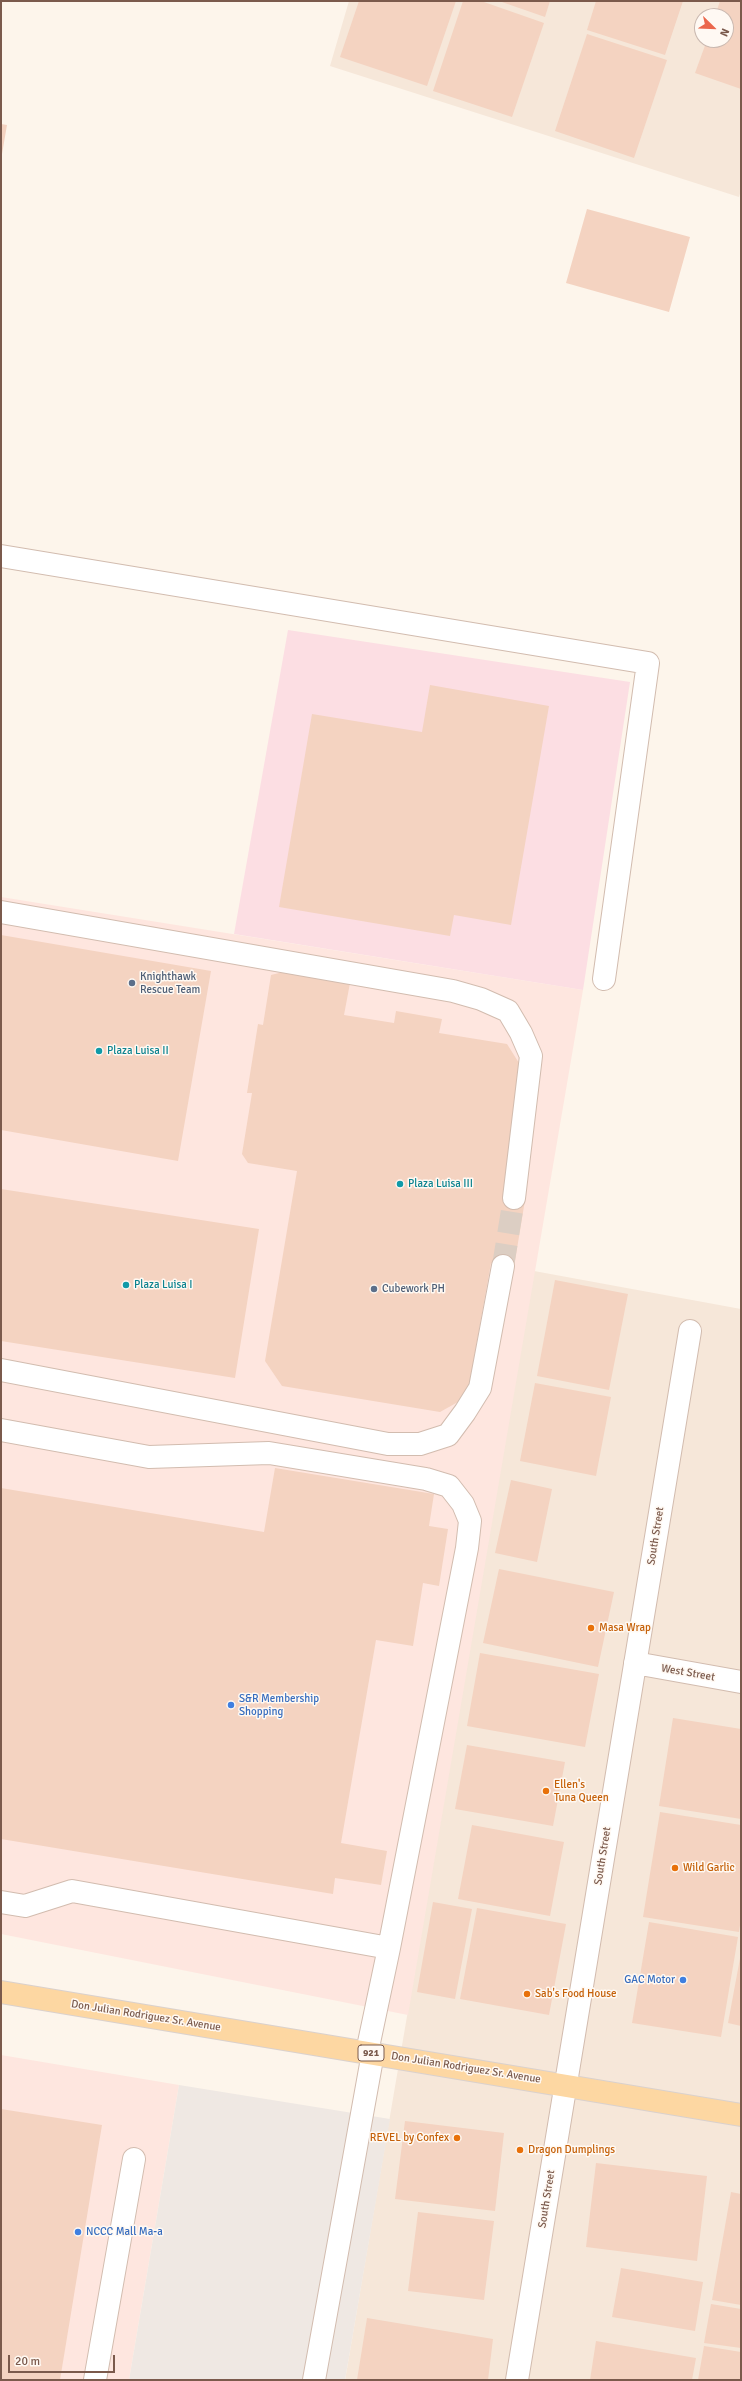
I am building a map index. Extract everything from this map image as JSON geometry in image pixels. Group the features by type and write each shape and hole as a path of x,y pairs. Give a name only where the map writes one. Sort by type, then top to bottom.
{"main road":[{"name":"Don Julian Rodriguez Sr. Avenue","path":"1,1992 741,2115"}],"street":[{"path":"1,556 648,663 604,979"},
{"path":"1,912 453,991 481,999 508,1011 521,1033 531,1056 514,1198"},
{"path":"1,1370 388,1444 420,1444 448,1436 480,1388 502,1266"},
{"name":"South Street","path":"517,2380 690,1331"},
{"path":"1,1430 149,1457 269,1453 426,1479 449,1486 463,1504 470,1521 468,1548 389,1948 314,2380"},
{"name":"West Street","path":"635,1663 741,1682"},
{"path":"1,1902 25,1906 72,1891 389,1948"},
{"path":"95,2380 134,2159"}],"shaded area":[{"path":"349,1 741,1 741,190 739,197 330,66"},
{"path":"288,630 630,682 583,990 234,934"},
{"path":"1,897 583,990 408,2015 1,1934"},
{"path":"534,1271 741,1309 741,2380 345,2380"},
{"name":"NCCC Mall Ma-a","path":"1,2055 179,2085 129,2380 1,2380"},
{"path":"179,2085 390,2119 345,2380 129,2380"}],"building":[{"path":"359,1 456,1 427,86 340,57"},
{"path":"463,1 481,1 544,23 512,117 433,91"},
{"path":"499,1 550,1 545,17"},
{"path":"596,1 683,1 665,55 587,30"},
{"path":"720,1 741,1 741,89 695,73 704,48 734,48 734,8 718,8"},
{"path":"587,34 667,60 634,158 555,131"},
{"path":"1,124 7,125 2,154 1,154"},
{"path":"587,209 690,237 669,312 566,283"},
{"path":"430,685 549,706 511,925 454,915 450,936 279,907 312,714 422,732"},
{"name":"Plaza Luisa II","path":"1,935 211,971 178,1161 1,1130"},
{"name":"Plaza Luisa III","path":"283,972 350,983 344,1015 394,1023 396,1011 442,1019 439,1033 507,1044 524,1071 503,1196 525,1200 514,1267 491,1263 467,1397 440,1412 282,1386 265,1361 297,1171 248,1163 242,1154 252,1093 247,1093 258,1024 263,1025 271,975"},
{"name":"Plaza Luisa I","path":"1,1189 259,1229 235,1378 1,1341"},
{"path":"555,1280 628,1294 609,1390 537,1376"},
{"path":"535,1383 611,1397 596,1476 520,1461"},
{"path":"275,1468 434,1494 429,1526 448,1529 439,1586 423,1583 413,1646 376,1640 341,1843 387,1851 381,1885 335,1878 333,1894 1,1839 1,1488 264,1532"},
{"path":"511,1480 552,1489 537,1562 495,1553"},
{"path":"499,1569 614,1592 598,1667 483,1643"},
{"path":"480,1653 599,1674 585,1747 467,1726"},
{"path":"673,1718 741,1729 741,1819 659,1806"},
{"path":"467,1745 565,1762 553,1826 455,1809"},
{"path":"660,1812 741,1825 741,1918 739,1932 643,1917"},
{"path":"472,1825 564,1842 550,1916 458,1899"},
{"path":"433,1902 472,1909 455,1999 417,1992"},
{"path":"477,1908 566,1924 549,2015 460,1999"},
{"path":"649,1922 738,1937 721,2037 632,2023"},
{"path":"741,1953 741,2026 728,2023"},
{"path":"1,2109 102,2125 60,2380 1,2380"},
{"path":"405,2121 504,2133 495,2211 395,2199"},
{"path":"596,2163 707,2176 697,2261 586,2247"},
{"path":"731,2192 741,2194 741,2305 712,2300"},
{"path":"418,2212 494,2221 484,2300 408,2291"},
{"path":"621,2268 703,2282 695,2331 612,2317"},
{"path":"711,2304 741,2309 741,2348 704,2343"},
{"path":"367,2318 493,2339 488,2380 357,2380"},
{"path":"596,2341 696,2358 692,2380 590,2380"},
{"path":"704,2346 741,2352 741,2380 698,2380"}],"tunnel":[{"path":"503,1266 514,1198"}],"place":[{"name":"Knighthawk Rescue Team","path":"132,983"},
{"name":"Plaza Luisa II","path":"99,1051"},
{"name":"Plaza Luisa III","path":"400,1184"},
{"name":"Plaza Luisa I","path":"126,1285"},
{"name":"Cubework PH","path":"374,1289"},
{"name":"Masa Wrap","path":"591,1628"},
{"name":"S&R Membership Shopping","path":"231,1705"},
{"name":"Ellen's Tuna Queen","path":"546,1791"},
{"name":"Wild Garlic","path":"675,1868"},
{"name":"GAC Motor","path":"683,1980"},
{"name":"Sab's Food House","path":"527,1994"},
{"name":"REVEL by Confex","path":"457,2138"},
{"name":"Dragon Dumplings","path":"520,2150"},
{"name":"NCCC Mall Ma-a","path":"78,2232"}]}
